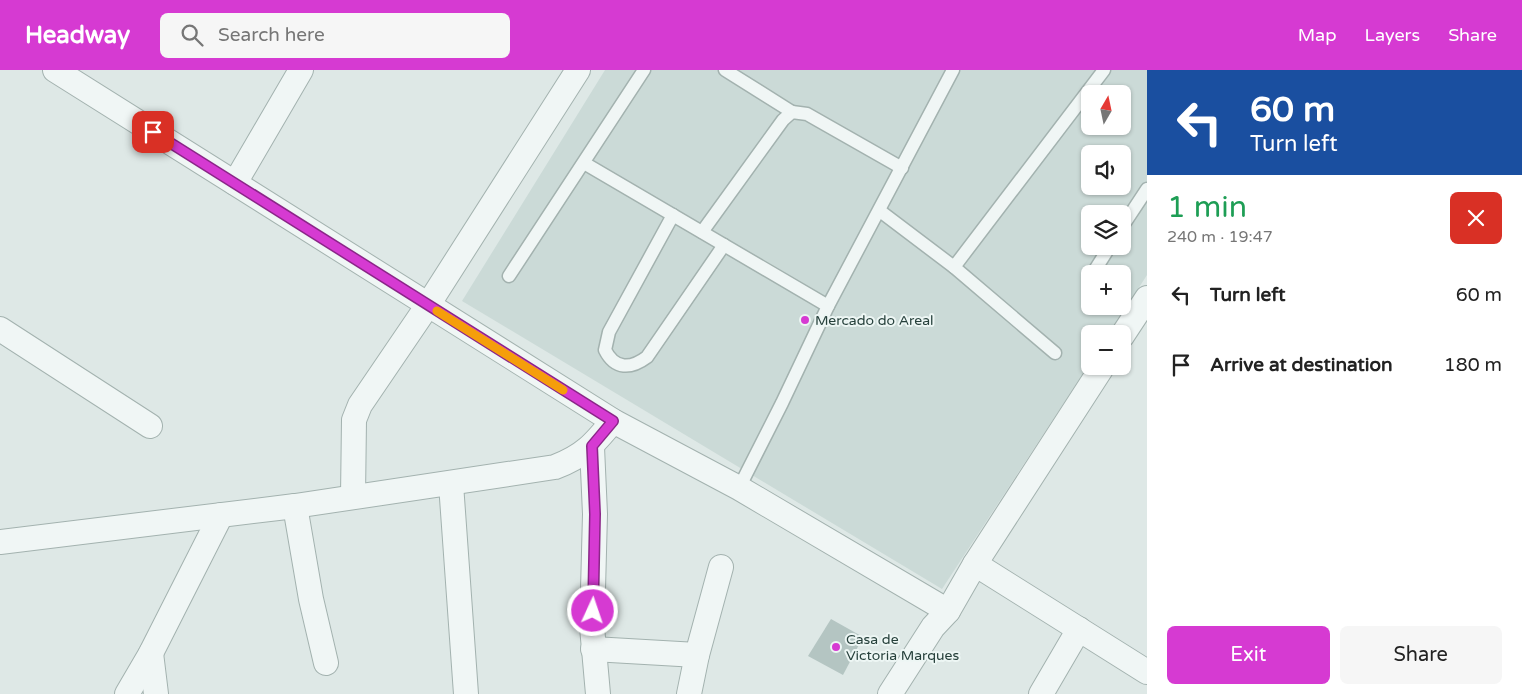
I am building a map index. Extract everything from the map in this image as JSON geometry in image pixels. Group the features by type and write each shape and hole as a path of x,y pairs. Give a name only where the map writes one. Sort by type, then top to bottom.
{"street":[{"path":"55,70 613,421 739,488 948,611"},
{"path":"235,183 300,70"},
{"path":"353,496 354,420 360,405 428,305 578,70"},
{"path":"1129,325 1147,298"},
{"path":"0,329 150,426"},
{"path":"890,694 933,627 948,611 975,564 1097,375"},
{"path":"0,542 296,506 555,467 574,460 592,446 613,421"},
{"path":"592,446 595,514 592,649 598,694"},
{"path":"451,484 466,694"},
{"path":"296,506 311,599 326,663"},
{"path":"127,694 152,653 221,515"},
{"path":"975,564 1147,672"},
{"path":"689,694 697,655 721,567"},
{"path":"1041,694 1079,628"},
{"path":"592,649 697,655"},
{"path":"152,653 156,694"}],"lane":[{"path":"509,276 644,70"},
{"path":"725,70 792,112 807,114 902,168"},
{"path":"739,488 782,404 828,306 953,70"},
{"path":"954,267 1104,70"},
{"path":"702,232 783,120 792,112"},
{"path":"584,163 828,306"},
{"path":"1131,213 1147,189"},
{"path":"880,211 954,267 1055,353"},
{"path":"673,215 609,332 605,350 610,359 622,366 629,366 636,365 647,357 724,245"}],"shaded area":[{"name":"Mercado do Areal","path":"605,70 1147,70 1147,275 1131,300 1131,265 1081,265 1081,315 1121,315 1115,325 1081,325 1082,375 942,589 462,301"}],"building":[{"name":"Casa de Victoria Marques","path":"831,619 863,637 843,675 808,656"}],"slow traffic":[{"path":"437,311 563,390"}],"place":[{"name":"Mercado do Areal","path":"805,320"},
{"name":"Casa de Victoria Marques","path":"836,647"}],"route":[{"path":"153,132 613,421 592,446 595,514 593,611"}]}
